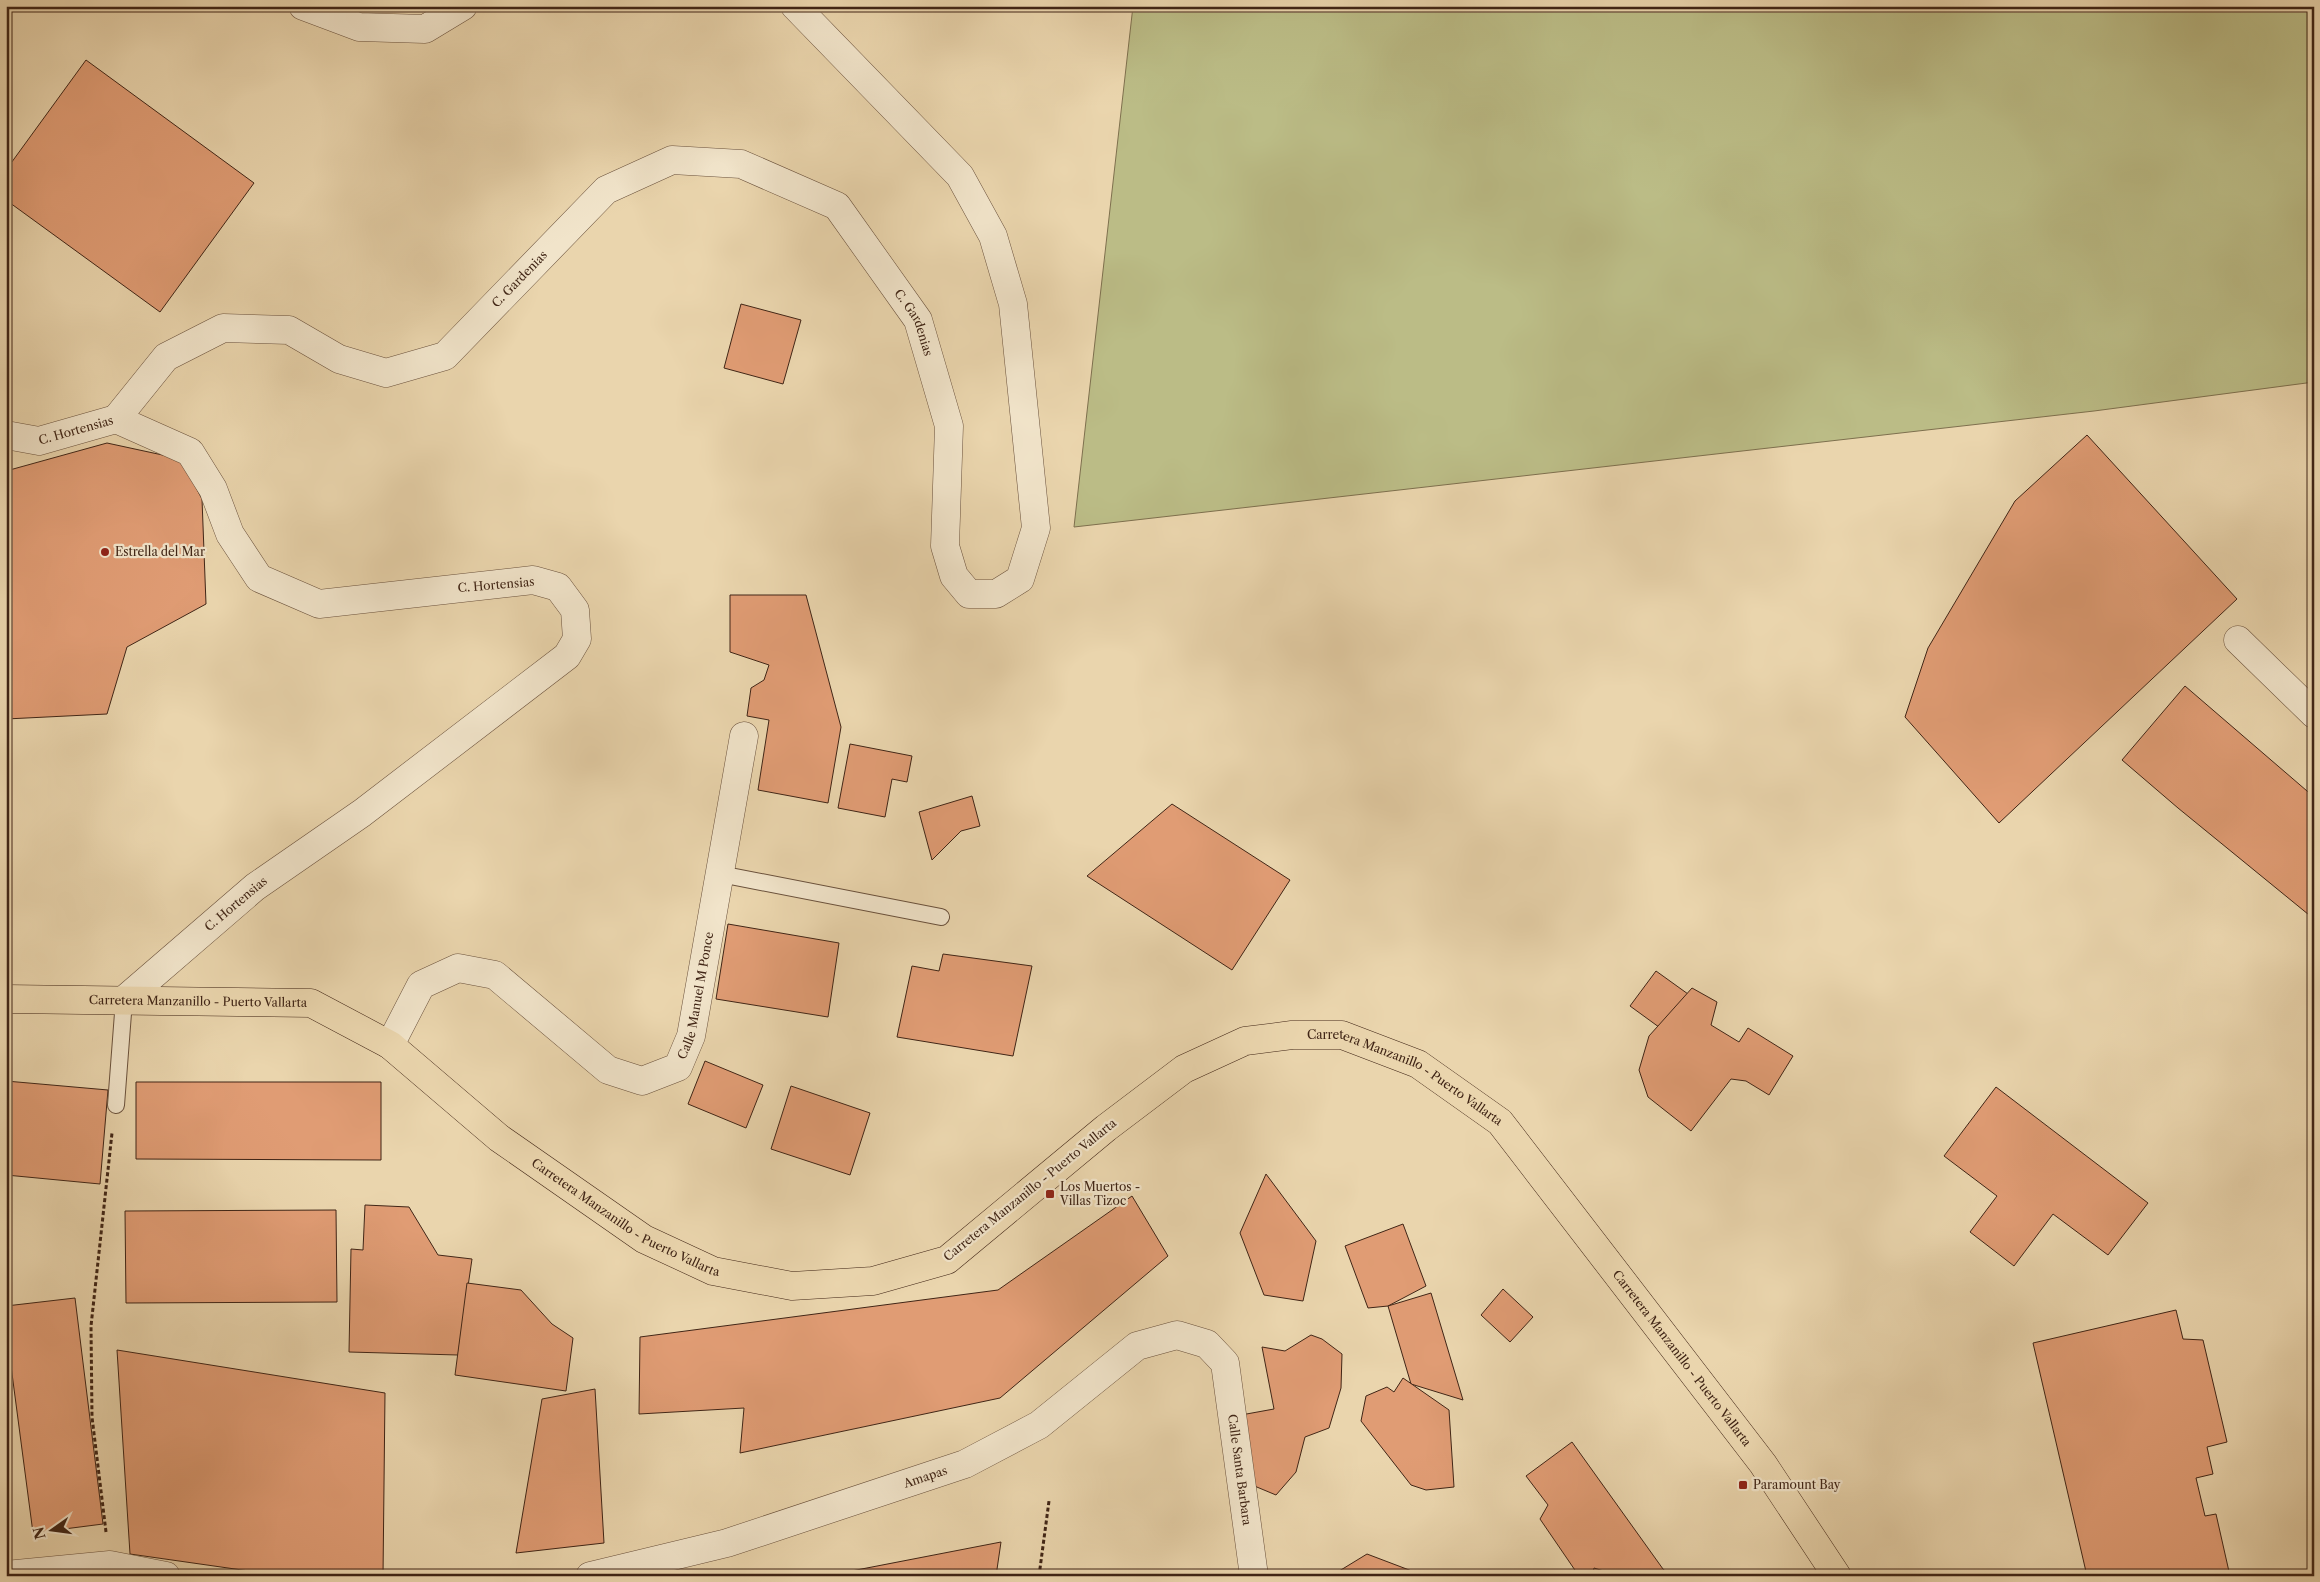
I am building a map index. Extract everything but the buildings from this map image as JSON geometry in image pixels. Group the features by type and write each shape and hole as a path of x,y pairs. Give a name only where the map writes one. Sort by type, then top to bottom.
{"highway":[{"name":"Carretera Manzanillo - Puerto Vallarta","path":"6,999 311,1003 390,1045 499,1138 644,1238 714,1271 792,1286 873,1280 947,1260 1106,1128 1184,1069 1245,1041 1292,1035 1342,1035 1418,1064 1500,1122 1763,1464 1837,1576"}],"street":[{"path":"303,6 360,27 425,30 463,6"},
{"name":"C. Gardenias","path":"116,419 166,358 223,328 289,330 339,359 386,373 445,356 606,190 672,160 741,164 837,206 918,320 950,426 946,546 954,576 969,594 996,594 1020,579 1036,528 1013,304 993,236 960,176 795,6"},
{"name":"C. Hortensias","path":"6,435 38,440 116,419 190,452 213,489 230,534 258,578 319,604 533,580 558,587 575,610 577,639 567,656 362,813 255,887 124,1000"},
{"path":"2238,640 2314,714"},
{"name":"Calle Manuel M Ponce","path":"390,1045 421,985 458,968 495,975 608,1070 642,1081 678,1067 692,1036 744,736"},
{"name":"Amapas","path":"590,1576 728,1543 965,1464 1039,1424 1137,1346 1178,1335 1207,1344 1225,1363"},
{"name":"Calle Santa Barbara","path":"1225,1363 1254,1576"},
{"path":"6,1575 110,1570 166,1576"}],"lane":[{"path":"720,874 941,917"},
{"path":"116,1105 124,1000"}],"path":[{"path":"110,1570 92,1417 91,1326 116,1105"},
{"path":"1039,1576 1049,1501"}],"green space":[{"path":"1133,6 2314,6 2314,382 2094,411 1074,527"}],"place":[{"name":"Estrella del Mar","path":"105,552"},
{"name":"Los Muertos - Villas Tizoc","path":"1050,1194"},
{"name":"Paramount Bay","path":"1743,1485"}]}
